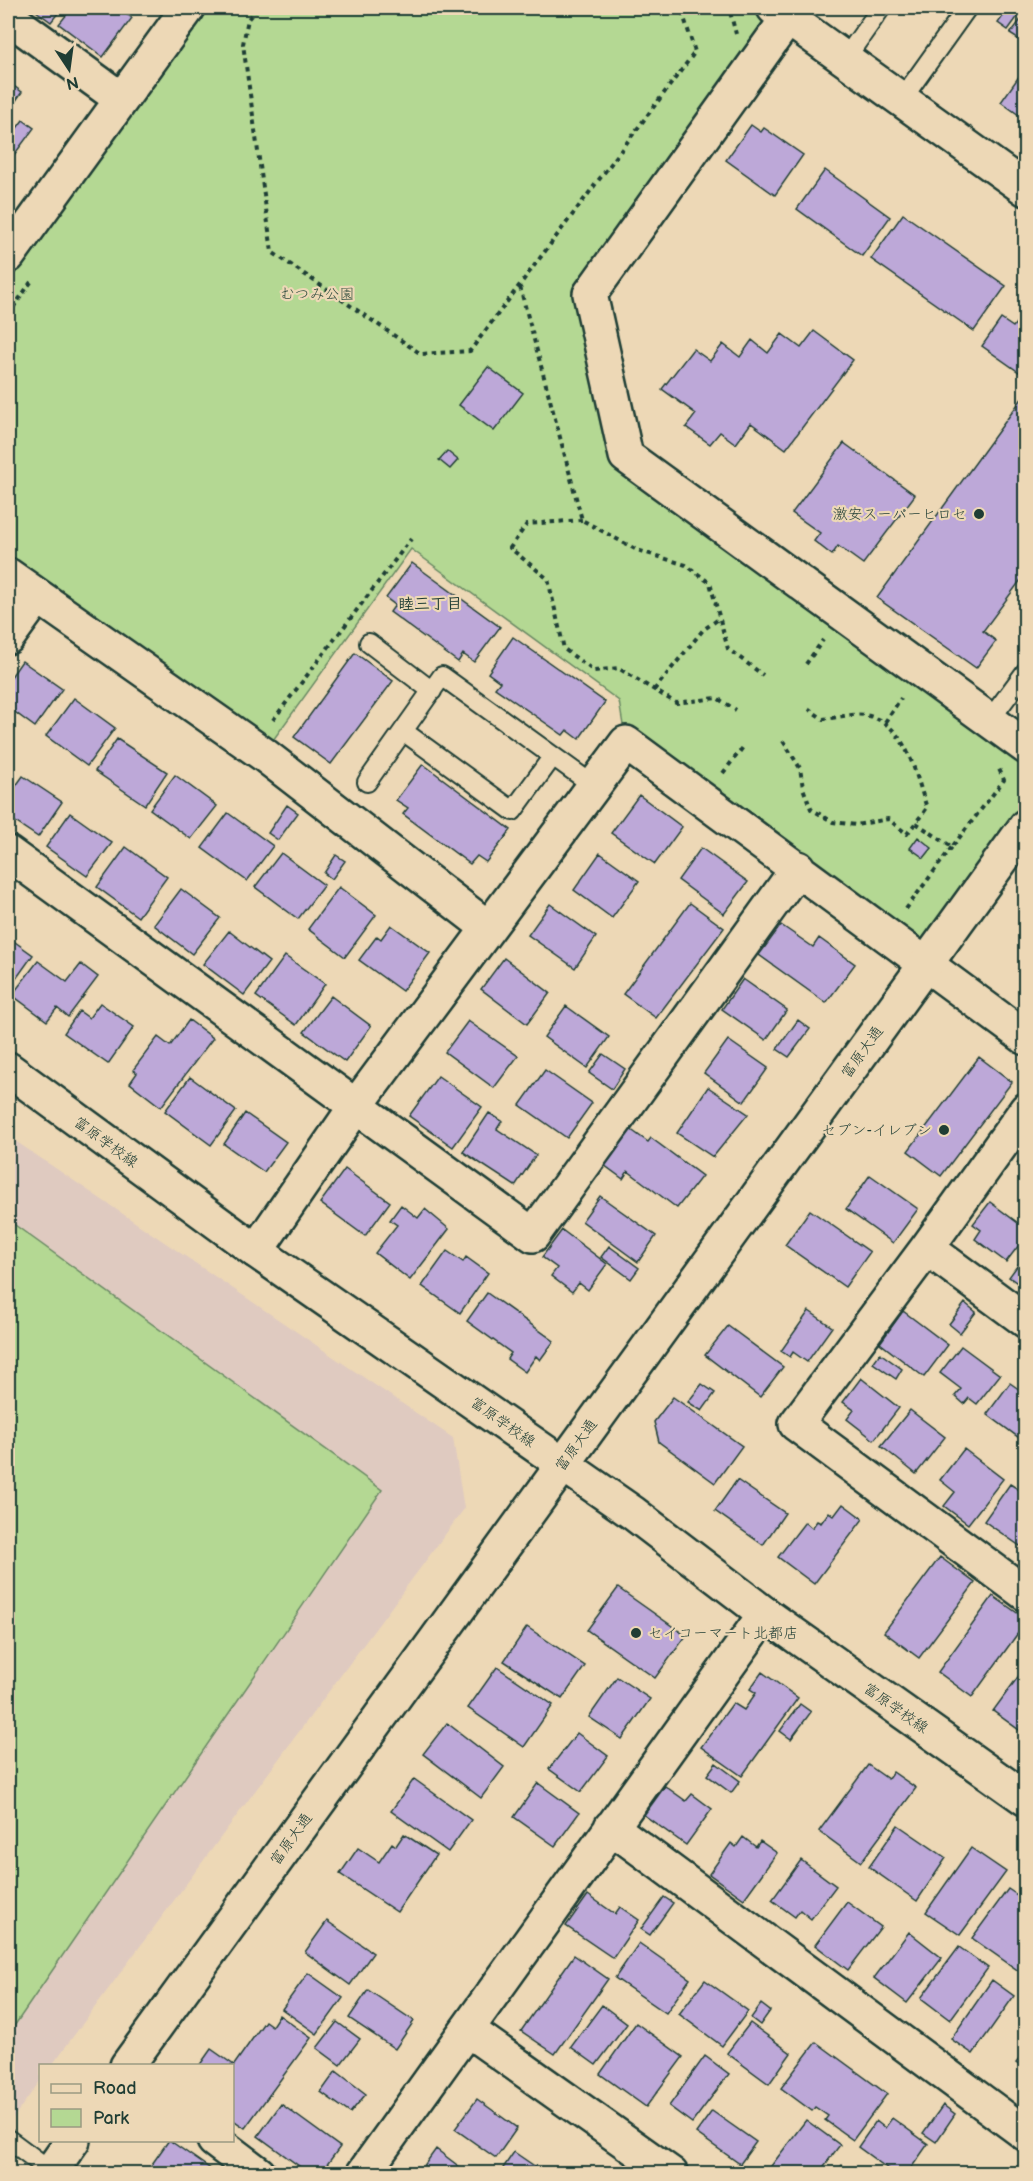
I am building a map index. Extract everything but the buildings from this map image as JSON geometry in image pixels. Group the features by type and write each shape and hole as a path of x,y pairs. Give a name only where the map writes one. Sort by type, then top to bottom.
{"street":[{"path":"8,256 188,8"},
{"path":"1026,189 845,58 786,11 590,294 626,456 1026,747"},
{"path":"8,17 121,99"},
{"path":"8,575 263,754 487,927"},
{"path":"8,637 38,596"},
{"path":"256,1251 356,1106 626,743 1026,1038"},
{"name":"富原大通","path":"128,2064 1026,826"},
{"path":"8,854 533,1234 798,868"},
{"name":"富原学校線","path":"8,1070 256,1251 633,1514 765,1614 1026,1799"},
{"path":"1026,1110 796,1424 1026,1594"},
{"path":"927,1248 1026,1321"},
{"path":"363,2174 765,1614"},
{"path":"611,1827 1026,2134"},
{"path":"468,2030 638,2164 671,2174"},
{"path":"50,2172 72,2142"},
{"path":"217,2142 259,2174"}],"lane":[{"path":"845,58 881,8"},
{"path":"902,99 967,8"},
{"path":"369,643 432,691"},
{"path":"989,721 1026,671"},
{"path":"366,782 442,676 593,785"},
{"path":"403,731 513,811 553,756"},
{"path":"8,2139 50,2172"}],"path":[{"path":"257,8 248,19 243,44 272,252 422,354 470,351 520,286 695,52 681,8"},
{"path":"723,8 730,12 739,44"},
{"path":"520,286 582,520"},
{"path":"736,710 717,698 676,703 618,668 594,671 564,649 548,579 510,548 527,524 582,520 637,549 686,565 710,583 728,649 763,675"},
{"path":"272,721 411,539"},
{"path":"654,690 703,630 720,618"},
{"path":"806,664 827,635"},
{"path":"885,723 905,693"},
{"path":"783,741 800,768 803,788 811,809 833,822 856,825 888,819 907,834 916,823 927,808 903,740 885,723 864,715 823,719 809,709"},
{"path":"721,776 744,746"},
{"path":"904,912 1004,780 996,764"},
{"path":"916,823 952,847"}],"shaded area":[{"path":"8,1136 453,1438 464,1509 53,2064 39,2064 39,2082 8,2125"}],"green space":[{"name":"むつみ公園","path":"188,8 774,8 590,294 626,456 1025,747 1025,826 926,963 626,743 619,701 411,549 263,754 8,574 8,256"},
{"path":"8,1220 382,1490 8,2035"}],"place":[{"name":"激安スーパーヒロセ","path":"979,514"},
{"name":"セブン-イレブン","path":"944,1130"},
{"name":"セイコーマート北都店","path":"636,1633"}],"district":[{"name":"睦三丁目","path":"430,603"}]}
